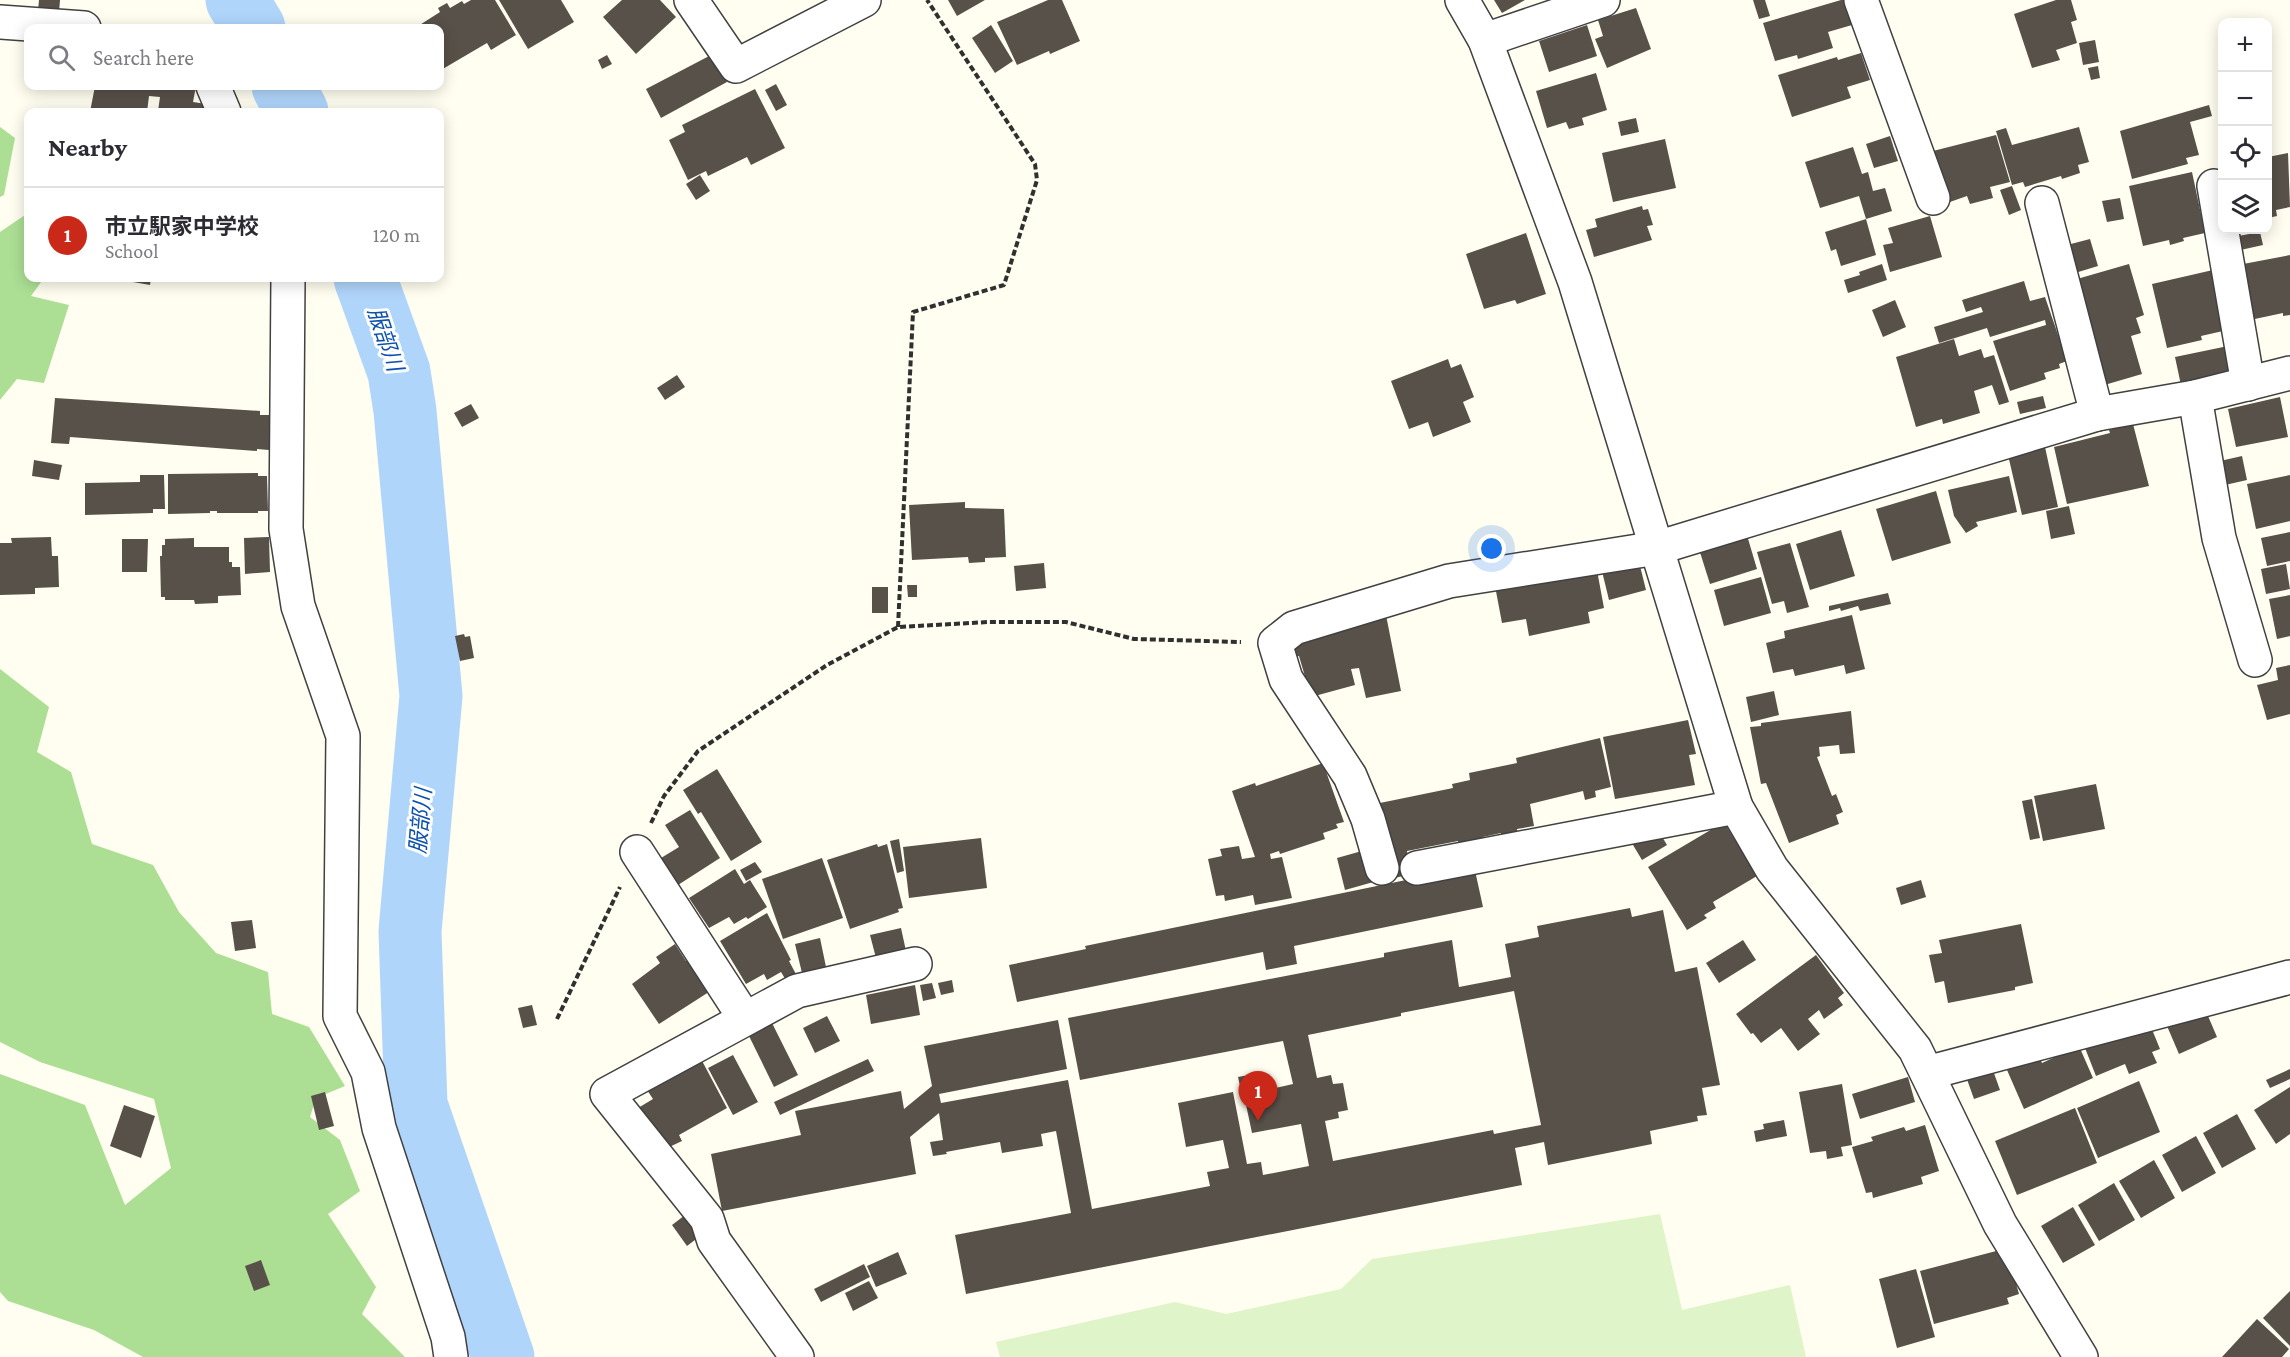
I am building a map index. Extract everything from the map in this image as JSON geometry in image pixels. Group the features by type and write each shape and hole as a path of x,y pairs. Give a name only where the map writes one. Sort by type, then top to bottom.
{"street":[{"path":"691,0 736,66 864,0"},
{"path":"1462,0 1485,40 1575,282 1736,807 1772,869 1915,1049 2000,1224 2081,1357"},
{"path":"1485,40 1603,0"},
{"path":"1861,0 1933,198"},
{"path":"0,22 28,24"},
{"path":"215,90 222,108"},
{"path":"2214,186 2248,384"},
{"path":"2042,203 2097,414"},
{"path":"288,282 286,529 298,606 343,736 340,1016 368,1072 379,1128 448,1336 451,1357"},
{"path":"1382,868 1368,819 1350,776 1286,679 1275,643 1294,628 1449,581 1657,548 2097,414 2195,397 2290,374"},
{"path":"2195,397 2219,538 2255,660"},
{"path":"1417,868 1736,807"},
{"path":"637,852 744,1017"},
{"path":"797,1357 714,1241 707,1219 607,1094 744,1017 797,991 915,964"},
{"path":"1927,1073 2290,977"}],"path":[{"path":"898,627 913,312 1004,285 1037,180 1035,164 927,0"},
{"path":"557,1019 664,796 698,751 827,665 898,627 989,622 1066,622 1134,639 1275,643"}],"green space":[{"path":"0,127 15,138 4,195 0,197"},
{"path":"24,216 24,282 41,282 31,296 69,305 44,383 17,379 0,400 0,232"},
{"path":"0,669 49,707 37,752 71,772 92,844 153,865 179,912 216,953 268,972 272,1014 309,1027 345,1086 316,1098 310,1117 340,1140 360,1191 328,1214 376,1287 362,1314 405,1357 143,1357 94,1330 8,1301 0,1292 0,1074 85,1105 125,1205 171,1168 154,1099 40,1062 0,1042"},
{"path":"1660,1214 1682,1310 1790,1285 1806,1357 1000,1357 996,1342 1175,1302 1226,1314 1341,1289 1372,1259"}],"building":[{"path":"39,0 60,0 59,13 38,11"},
{"path":"471,0 495,0 516,35 491,50 487,43 444,68 444,24 421,24 440,12 438,8 447,3 450,8 462,1 464,4"},
{"path":"499,0 561,0 574,22 528,49"},
{"path":"622,0 660,0 676,17 636,54 603,17"},
{"path":"948,0 985,0 957,16"},
{"path":"1048,0 1062,0 1080,41 1017,65 997,22"},
{"path":"1494,0 1525,0 1502,13"},
{"path":"1753,0 1765,0 1770,16 1759,19"},
{"path":"1844,0 1852,25 1828,32 1833,48 1798,59 1797,55 1775,61 1763,23"},
{"path":"2056,0 2071,0 2077,20 2071,22 2077,43 2056,50 2060,60 2032,68 2014,14"},
{"path":"1636,8 1651,49 1607,68 1595,39 1603,36 1598,20"},
{"path":"991,25 1013,61 995,73 972,38"},
{"path":"1587,25 1597,56 1549,72 1539,41"},
{"path":"2095,40 2099,62 2083,65 2079,43"},
{"path":"1861,53 1870,80 1847,87 1851,98 1792,117 1778,75 1837,57 1838,60"},
{"path":"713,54 727,82 661,118 646,89"},
{"path":"607,55 612,64 602,69 598,60"},
{"path":"2098,66 2100,78 2091,80 2088,68"},
{"path":"1596,73 1607,110 1582,118 1584,125 1569,129 1566,122 1547,128 1536,91"},
{"path":"776,84 787,105 776,111 765,90"},
{"path":"755,89 785,148 751,165 747,157 708,176 706,171 688,180 669,140 685,132 682,125"},
{"path":"94,90 195,90 193,102 206,104 205,108 158,108 160,97 149,96 148,108 91,108"},
{"path":"2209,105 2212,116 2190,122 2199,155 2186,158 2188,164 2132,179 2120,131"},
{"path":"1636,118 1639,132 1621,136 1618,122"},
{"path":"2079,127 2089,162 2078,165 2080,173 2025,187 2023,182 2012,185 1996,131 2006,128 2012,145"},
{"path":"1996,135 2010,182 1990,187 1993,198 1970,204 1967,196 1947,203 1933,151"},
{"path":"1890,136 1898,161 1874,168 1866,144"},
{"path":"1665,139 1676,188 1613,202 1602,153"},
{"path":"1853,147 1862,174 1868,172 1873,191 1885,188 1892,211 1866,219 1859,196 1820,208 1805,162"},
{"path":"2288,153 2290,207 2276,210 2277,216 2272,217 2272,180 2272,156"},
{"path":"2192,172 2205,233 2183,238 2184,241 2170,245 2169,240 2143,246 2129,186"},
{"path":"700,175 710,191 696,200 686,184"},
{"path":"2012,186 2021,210 2009,215 2000,190"},
{"path":"2120,198 2124,219 2107,222 2102,201"},
{"path":"1642,206 1643,210 1648,209 1653,225 1647,226 1652,240 1594,257 1586,230 1597,227 1595,219"},
{"path":"1930,216 1942,257 1890,272 1883,245 1893,243 1888,228"},
{"path":"1866,219 1876,255 1841,266 1836,249 1831,251 1825,232"},
{"path":"1526,233 1546,294 1517,304 1515,300 1484,309 1466,254"},
{"path":"2260,234 2263,245 2236,251 2233,237"},
{"path":"2090,239 2098,266 2075,273 2067,245"},
{"path":"2290,255 2290,315 2283,316 2283,313 2250,320 2238,265"},
{"path":"1882,264 1887,280 1848,293 1844,280"},
{"path":"2129,264 2144,315 2136,318 2141,333 2131,336 2142,374 2101,386 2070,281"},
{"path":"2213,270 2222,310 2218,311 2223,331 2201,336 2202,340 2167,348 2152,284"},
{"path":"2024,281 2030,301 2045,297 2067,361 2059,364 2060,368 2044,373 2046,379 2010,391 1993,341 2046,325 2045,320 1990,337 1987,328 1939,343 1934,327 1983,312 1981,307 1966,312 1962,300"},
{"path":"133,282 150,282 150,285"},
{"path":"1895,300 1906,327 1883,337 1872,310"},
{"path":"1954,339 1959,356 1981,349 1984,358 1994,355 2009,402 1999,405 1992,385 1974,391 1980,413 1943,424 1942,419 1916,427 1896,357"},
{"path":"2228,346 2231,359 2225,380 2182,390 2175,357"},
{"path":"1448,359 1451,368 1461,364 1474,397 1463,402 1471,422 1433,437 1428,422 1409,429 1391,381"},
{"path":"677,375 685,387 665,400 657,388"},
{"path":"2043,396 2046,408 2020,414 2017,402"},
{"path":"2280,397 2288,437 2236,447 2228,409"},
{"path":"55,398 260,411 260,415 271,415 269,450 70,437 69,444 51,443"},
{"path":"471,404 479,418 462,427 454,413"},
{"path":"2133,424 2149,486 2067,504 2054,447 2110,433 2109,430"},
{"path":"2045,447 2058,507 2022,515 2008,455"},
{"path":"2242,456 2247,480 2225,485 2220,461"},
{"path":"34,460 62,465 59,480 32,476"},
{"path":"258,473 258,476 267,476 268,511 168,514 168,474"},
{"path":"140,475 164,475 165,509 153,509 153,513 85,515 85,483 140,482"},
{"path":"2290,475 2290,521 2256,529 2247,484"},
{"path":"2009,476 2017,512 1976,522 1978,526 1966,533 1954,516 1948,490"},
{"path":"1936,491 1951,543 1892,561 1876,509"},
{"path":"965,502 965,508 1004,509 1006,557 985,558 985,562 969,563 968,557 912,560 909,505"},
{"path":"2069,506 2075,534 2051,539 2046,511"},
{"path":"1841,530 1855,576 1810,590 1796,544"},
{"path":"1746,532 1757,569 1710,584 1698,546"},
{"path":"2290,532 2290,561 2267,566 2261,538"},
{"path":"51,537 52,556 58,556 59,587 35,588 35,594 0,595 0,543 12,543 11,538"},
{"path":"269,537 270,572 245,574 244,538"},
{"path":"194,538 194,547 229,547 229,562 232,562 232,567 240,567 241,595 218,596 218,603 195,604 194,600 165,600 165,597 161,597 160,556 162,556 162,545 165,545 165,539"},
{"path":"122,539 148,539 147,572 122,572"},
{"path":"1790,543 1809,607 1787,613 1784,601 1772,604 1757,552"},
{"path":"1637,554 1646,590 1609,600 1600,563"},
{"path":"1044,563 1046,588 1016,591 1014,566"},
{"path":"2286,564 2290,589 2266,594 2261,569"},
{"path":"1596,565 1604,608 1588,612 1590,623 1529,636 1526,619 1502,623 1495,586"},
{"path":"1761,577 1771,613 1724,626 1714,590"},
{"path":"907,585 917,585 917,597 908,597"},
{"path":"872,587 888,587 888,613 872,613"},
{"path":"1888,593 1891,604 1860,611 1858,606 1841,611 1840,608 1829,611 1829,606"},
{"path":"2290,595 2290,636 2277,639 2269,599"},
{"path":"1386,615 1401,691 1366,698 1359,668 1351,669 1355,685 1311,697 1299,656 1289,659 1284,643"},
{"path":"1852,615 1865,669 1846,674 1844,665 1795,676 1793,669 1773,673 1766,643 1785,638 1784,631"},
{"path":"464,634 465,637 470,636 474,658 460,661 455,636"},
{"path":"2290,665 2290,714 2267,720 2257,685 2278,680 2276,668"},
{"path":"1774,691 1779,715 1751,722 1746,697"},
{"path":"1851,711 1855,753 1840,754 1839,745 1819,747 1820,756 1817,757 1832,796 1836,794 1843,812 1836,815 1839,824 1789,843 1766,783 1761,784 1750,727 1761,726 1761,723"},
{"path":"1688,720 1696,754 1689,755 1695,785 1615,799 1603,737"},
{"path":"1600,738 1611,787 1595,791 1596,797 1585,800 1583,791 1530,804 1534,826 1517,829 1518,837 1502,840 1501,833 1483,837 1483,842 1459,847 1458,841 1407,851 1412,874 1390,879 1375,804 1453,788 1452,784 1470,780 1469,773 1517,763 1516,758"},
{"path":"1323,763 1344,822 1336,824 1338,828 1323,833 1325,839 1280,854 1279,851 1270,854 1271,859 1282,857 1292,898 1255,905 1253,895 1225,901 1224,895 1216,896 1208,859 1222,856 1220,849 1239,846 1242,859 1255,857 1232,791 1255,783 1256,786"},
{"path":"717,769 762,842 731,861 701,812 698,814 683,790"},
{"path":"2096,784 2105,829 2043,841 2034,796"},
{"path":"2032,799 2040,838 2030,840 2022,801"},
{"path":"690,810 720,858 678,885 661,858 679,847 665,825"},
{"path":"1724,822 1757,876 1713,902 1716,908 1704,915 1707,918 1687,930 1648,867"},
{"path":"1658,830 1667,845 1642,860 1627,835"},
{"path":"981,838 987,888 909,898 903,847"},
{"path":"899,839 904,871 897,873 890,841"},
{"path":"877,844 878,847 887,844 903,908 898,909 899,912 850,929 827,860"},
{"path":"1369,849 1377,881 1345,890 1337,858"},
{"path":"822,858 843,918 783,939 762,879"},
{"path":"755,862 762,872 746,881 740,870"},
{"path":"1474,866 1483,907 1294,946 1297,964 1266,970 1263,952 1017,1002 1009,965 1086,949 1085,946"},
{"path":"735,869 744,884 750,880 767,907 748,919 746,917 734,924 729,917 709,928 689,898"},
{"path":"1921,880 1926,897 1901,905 1896,888"},
{"path":"1630,908 1632,917 1663,910 1675,972 1697,967 1720,1085 1702,1088 1707,1115 1697,1116 1698,1121 1650,1131 1652,1144 1548,1165 1544,1142 1515,1148 1522,1185 966,1294 955,1235 1071,1213 1056,1131 1041,1134 1043,1146 1002,1153 1000,1142 933,1156 930,1142 943,1140 939,1113 910,1137 916,1174 722,1211 711,1154 801,1135 795,1111 901,1091 904,1109 932,1086 924,1046 1058,1020 1067,1069 939,1094 941,1103 1068,1080 1092,1209 1210,1186 1207,1172 1229,1168 1223,1140 1186,1147 1178,1103 1233,1092 1247,1164 1261,1162 1263,1175 1309,1166 1301,1124 1252,1133 1244,1095 1293,1084 1283,1041 1080,1080 1068,1018 1384,957 1384,953 1452,940 1459,987 1511,977 1505,944 1539,937 1537,926","holes":["1514,991 1541,1125 1494,1134 1493,1130 1333,1161 1325,1121 1339,1118 1338,1112 1348,1110 1343,1083 1333,1084 1331,1075 1317,1078 1308,1035 1401,1016 1401,1013"]},
{"path":"767,913 797,976 787,982 781,972 767,980 764,974 746,984 720,941"},
{"path":"252,920 256,948 235,951 231,922"},
{"path":"2021,924 2033,983 2015,987 2015,990 1948,1003 1944,981 1935,983 1929,955 1942,953 1939,940"},
{"path":"901,928 906,951 876,958 870,935"},
{"path":"820,938 826,967 802,973 795,944"},
{"path":"1743,940 1756,960 1719,983 1706,963"},
{"path":"675,944 686,961 691,958 712,990 659,1024 632,984 660,963 656,957"},
{"path":"1816,955 1844,993 1838,998 1843,1005 1824,1019 1819,1010 1808,1019 1820,1034 1798,1051 1781,1028 1761,1043 1736,1014"},
{"path":"952,980 954,992 941,995 938,983"},
{"path":"932,983 936,998 923,1001 920,985"},
{"path":"915,985 920,1015 871,1024 866,995"},
{"path":"532,1005 537,1025 523,1028 518,1008"},
{"path":"2205,1009 2217,1037 2179,1054 2167,1026"},
{"path":"827,1016 840,1041 815,1053 803,1028"},
{"path":"772,1023 798,1075 774,1087 748,1034"},
{"path":"2151,1027 2160,1049 2152,1052 2157,1063 2129,1074 2125,1064 2096,1076 2085,1048 2121,1033 2123,1039"},
{"path":"2079,1046 2093,1078 2024,1109 2007,1070 2039,1056 2042,1063"},
{"path":"733,1055 758,1102 733,1115 708,1068"},
{"path":"700,1057 727,1108 679,1135 682,1141 665,1149 633,1111 653,1099 645,1087"},
{"path":"868,1059 874,1071 780,1115 774,1102"},
{"path":"1990,1062 2000,1090 1974,1099 1964,1071"},
{"path":"2290,1069 2290,1079 2270,1088 2266,1080"},
{"path":"1254,1074 1256,1086 1241,1090 1238,1077"},
{"path":"1908,1077 1915,1102 1860,1119 1852,1094"},
{"path":"2139,1081 2160,1132 2098,1158 2077,1108"},
{"path":"1842,1084 1852,1145 1841,1147 1843,1156 1827,1159 1826,1151 1810,1153 1799,1092"},
{"path":"2290,1087 2290,1134 2276,1144 2254,1110"},
{"path":"325,1092 334,1126 319,1130 311,1096"},
{"path":"124,1105 155,1116 141,1158 110,1146"},
{"path":"2075,1108 2097,1163 2017,1195 1995,1141"},
{"path":"2237,1114 2256,1149 2222,1168 2203,1133"},
{"path":"1784,1120 1787,1136 1756,1142 1754,1131 1764,1129 1763,1124"},
{"path":"1925,1125 1939,1171 1921,1177 1923,1184 1873,1198 1872,1192 1866,1193 1852,1147 1873,1141 1871,1137 1904,1127 1906,1131"},
{"path":"2196,1136 2216,1173 2182,1192 2162,1155"},
{"path":"2154,1160 2175,1198 2141,1218 2119,1181"},
{"path":"2114,1183 2135,1220 2099,1241 2078,1205"},
{"path":"2073,1207 2095,1245 2063,1263 2041,1226"},
{"path":"689,1212 704,1233 687,1246 672,1225"},
{"path":"2000,1250 2013,1273 2019,1294 2007,1298 2009,1304 1934,1324 1920,1271"},
{"path":"898,1252 907,1274 876,1287 867,1266"},
{"path":"261,1260 270,1285 254,1291 245,1266"},
{"path":"864,1264 870,1277 821,1302 814,1289"},
{"path":"1916,1269 1935,1337 1897,1348 1879,1279"},
{"path":"869,1281 878,1298 853,1311 845,1293"},
{"path":"2290,1291 2290,1346 2263,1318"},
{"path":"2257,1319 2289,1349 2282,1357 2222,1357"}],"waterway":[{"name":"服部川","path":"237,0 252,24"},
{"name":"服部川","path":"285,90 295,108"},
{"name":"服部川","path":"366,282 399,372 405,411 431,696 410,931 416,1105 503,1357"}],"place":[{"name":"市立駅家中学校","path":"1258,1121"}]}
